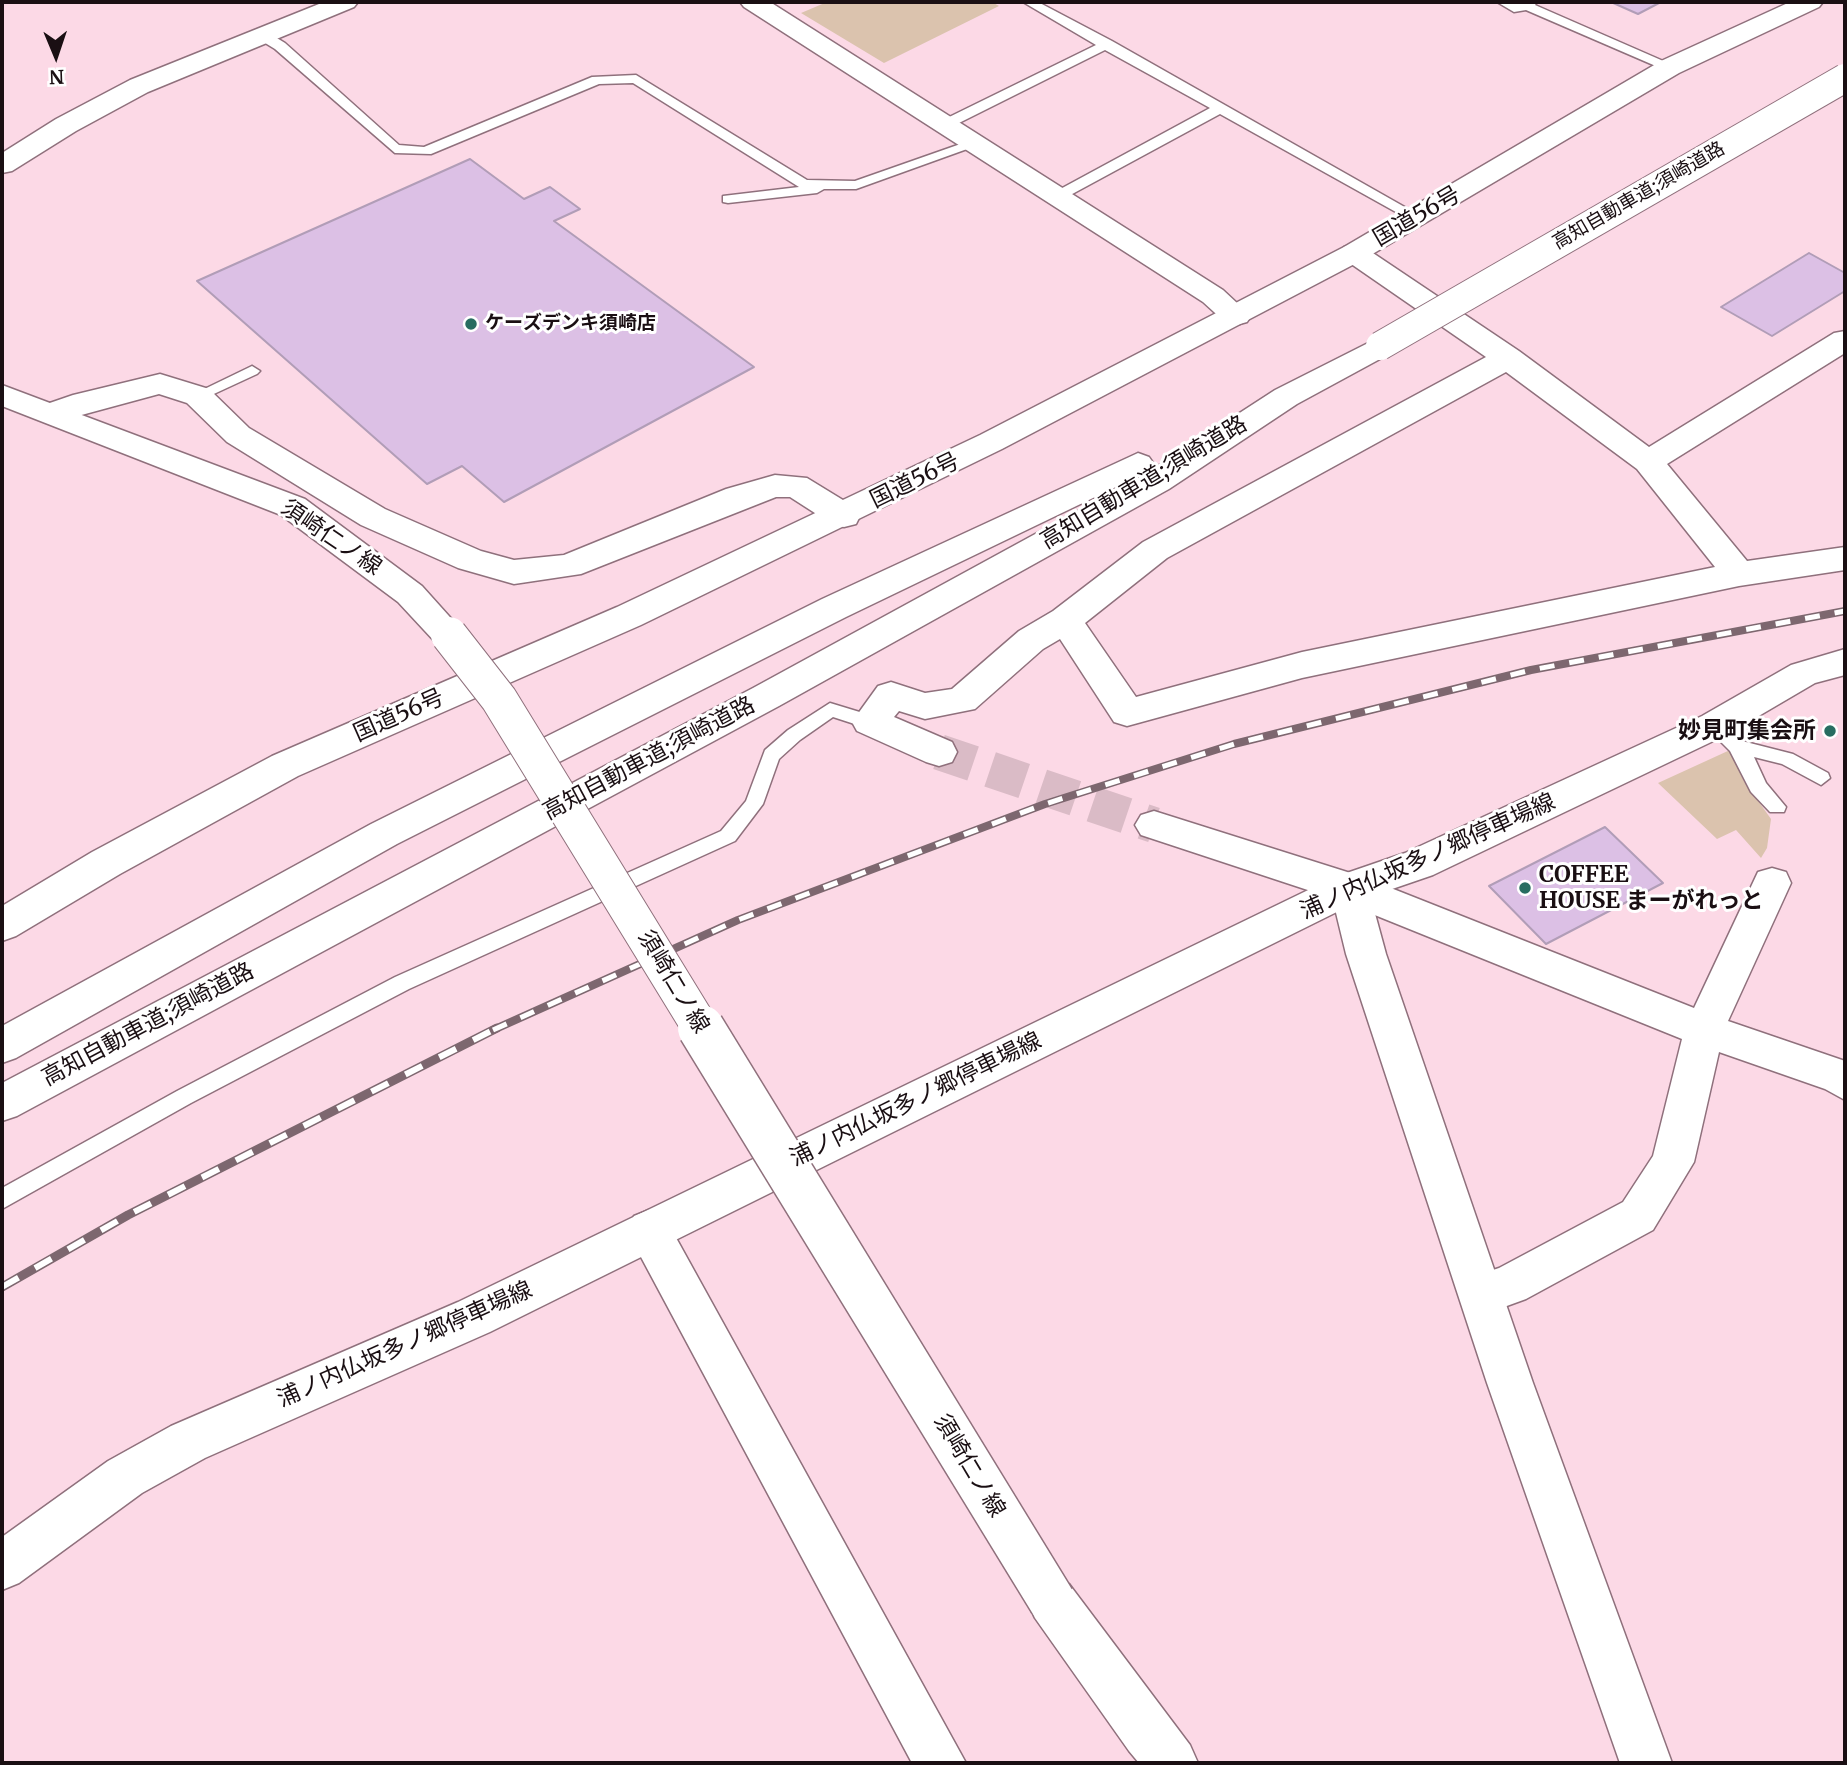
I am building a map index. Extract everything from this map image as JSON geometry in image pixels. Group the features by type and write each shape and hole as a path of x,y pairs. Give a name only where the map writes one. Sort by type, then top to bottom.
{"main road":[{"path":"2,165 66,125 139,86 345,2"},
{"path":"753,2 1213,296 1236,316"},
{"name":"国道56号","path":"2,925 106,863 285,766 629,616 844,516 1236,316 1417,218 1670,67 1810,2"},
{"name":"高知自動車道;須崎道路","path":"2,1046 396,828 834,608 1286,397 1380,346 1845,78"},
{"path":"1354,253 1508,358 1648,462 1739,574"},
{"path":"1648,462 1845,340"},
{"path":"939,752 870,722 891,695 925,706 962,700 1031,640 1065,620 1155,550 1508,358"},
{"path":"52,413 83,402 160,384 198,396 238,435 373,516 470,560 514,572 569,566 738,497 775,486 796,486 844,516"},
{"name":"須崎仁ノ線","path":"2,395 293,507 389,577 449,635 499,699 1052,1601 1147,1733 1172,1763"},
{"name":"高知自動車道;須崎道路","path":"2,1103 766,697 1158,481 1286,397"},
{"path":"1065,620 1127,713 1302,665 1739,574 1845,559"},
{"name":"浦ノ内仏坂多ノ郷停車場線","path":"2,1566 125,1477 188,1442 474,1317 1349,888 1419,864 1725,736 1803,674 1845,662"},
{"path":"1154,825 1349,888 1704,1030 1840,1077 1845,1082"},
{"path":"1482,1294 1510,1285 1638,1216 1673,1162 1704,1030 1772,883"},
{"path":"1349,888 1366,954 1646,1763"},
{"path":"649,1230 940,1763"}],"lane":[{"path":"1028,2 1417,218"},
{"path":"1503,2 1518,9 1528,3 1670,67"},
{"path":"262,35 280,46 395,149 426,151 597,80 636,79 804,184 856,185"},
{"path":"944,125 1107,44"},
{"path":"1058,196 1221,108"},
{"path":"728,199 856,185 974,144"},
{"path":"198,396 253,370"},
{"path":"2,1199 184,1097 402,984 728,836 754,804 771,755 794,734 830,710 870,722"},
{"path":"1725,736 1787,760 1821,778"},
{"path":"1725,736 1748,763 1758,787 1777,807"}],"shaded area":[{"path":"827,2 992,2 999,6 884,63 801,13"},
{"path":"1730,750 1744,781 1771,819 1767,848 1761,858 1736,830 1717,839 1658,783"}],"building":[{"path":"1611,2 1661,2 1638,14"},
{"name":"ケーズデンキ須崎店","path":"470,159 524,199 550,187 580,209 554,221 754,367 504,502 462,466 427,484 197,281"},
{"path":"1809,253 1845,273 1845,291 1772,336 1721,307"},
{"path":"1605,827 1663,883 1546,944 1489,886"}],"tunnel":[{"path":"939,752 1154,825"}],"railway":[{"path":"493,1030 738,920 1045,804 1234,744 1531,670 1845,611"},
{"path":"2,1287 128,1215 493,1030"}],"place":[{"name":"ケーズデンキ須崎店","path":"471,324"},
{"name":"妙見町集会所","path":"1830,731"},
{"name":"COFFEE HOUSE まーがれっと","path":"1525,888"}]}
